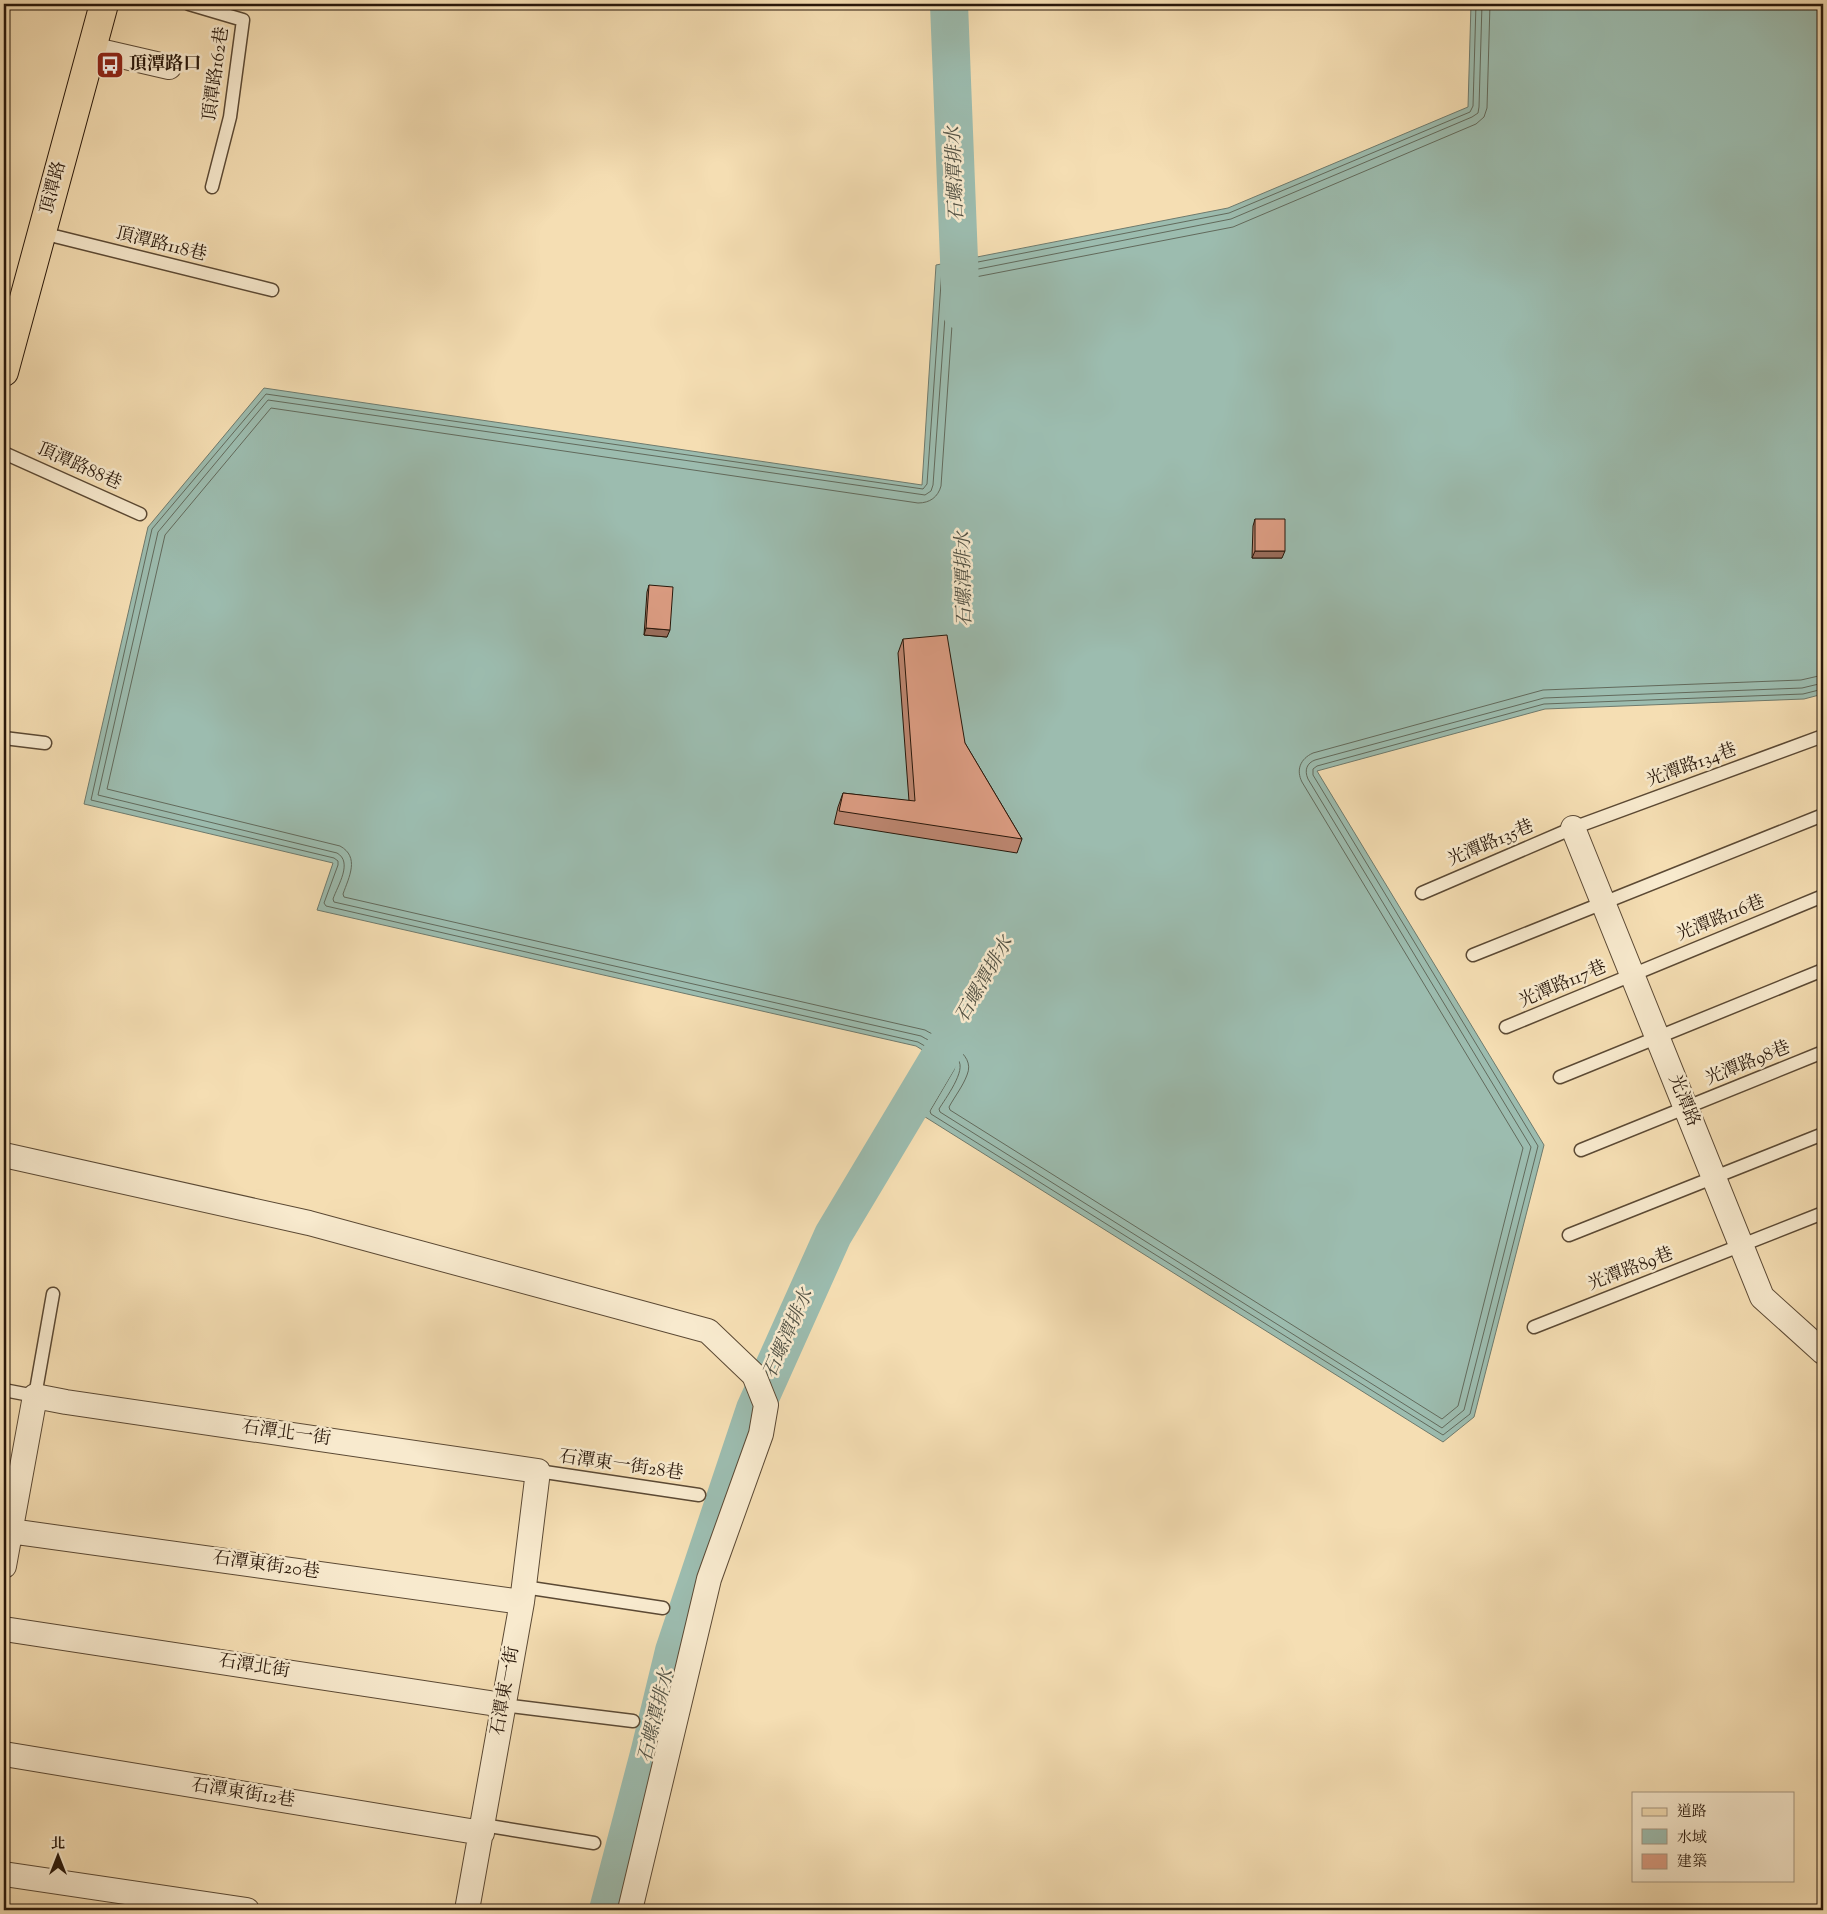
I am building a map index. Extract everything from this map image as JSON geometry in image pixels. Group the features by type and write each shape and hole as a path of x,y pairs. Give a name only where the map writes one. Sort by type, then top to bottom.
{"main road":[{"name":"頂潭路","path":"4,372 104,4"}],"street":[{"path":"91,49 169,67"},
{"name":"光潭路","path":"1573,828 1762,1297 1823,1352"},
{"path":"4,1154 309,1222 708,1331 754,1374 766,1405 761,1434 709,1579 630,1910"},
{"path":"4,1566 9,1518 35,1396"},
{"name":"石潭北一街","path":"35,1396 538,1471"},
{"name":"石潭東一街","path":"467,1910 483,1829 523,1595 538,1471"},
{"name":"石潭東街20巷","path":"9,1518 523,1595"},
{"name":"石潭北街","path":"4,1629 503,1705"},
{"name":"石潭東街12巷","path":"4,1754 483,1829"},
{"path":"4,1874 247,1910"}],"lane":[{"name":"頂潭路162巷","path":"189,4 243,20 230,117 212,187"},
{"name":"頂潭路118巷","path":"42,233 272,290"},
{"name":"頂潭路88巷","path":"4,452 140,514"},
{"name":"光潭路134巷","path":"1573,828 1823,736"},
{"path":"4,738 46,743"},
{"path":"1473,955 1823,815"},
{"name":"光潭路135巷","path":"1422,893 1573,828"},
{"name":"光潭路116巷","path":"1632,975 1823,896"},
{"path":"1560,1077 1823,970"},
{"name":"光潭路117巷","path":"1506,1027 1632,975"},
{"name":"光潭路98巷","path":"1581,1150 1823,1052"},
{"path":"1569,1235 1823,1134"},
{"name":"光潭路89巷","path":"1534,1327 1823,1213"},
{"path":"4,1390 35,1396 53,1294"},
{"name":"石潭東一街28巷","path":"538,1471 699,1495"},
{"path":"523,1595 664,1608"},
{"path":"503,1705 633,1721"},
{"path":"483,1829 594,1843"}],"water":[{"path":"1471,4 1823,4 1823,694 1804,699 1545,709 1317,771 1544,1145 1474,1417 1443,1442 922,1115 950,1067 916,1046 317,910 333,863 84,804 148,527 264,388 922,485 936,265 1228,208 1468,107"}],"building":[{"path":"1255,519 1285,519 1285,551 1255,551"},
{"path":"649,585 673,587 670,630 646,628"},
{"path":"947,635 965,743 1022,839 839,811 843,793 915,801 903,639"}],"waterway":[{"name":"石螺潭排水","path":"949,4 961,311"},
{"name":"石螺潭排水","path":"608,1910 674,1651 755,1409 833,1235 964,1016"}],"place":[{"name":"頂潭路口","path":"110,65"}]}
